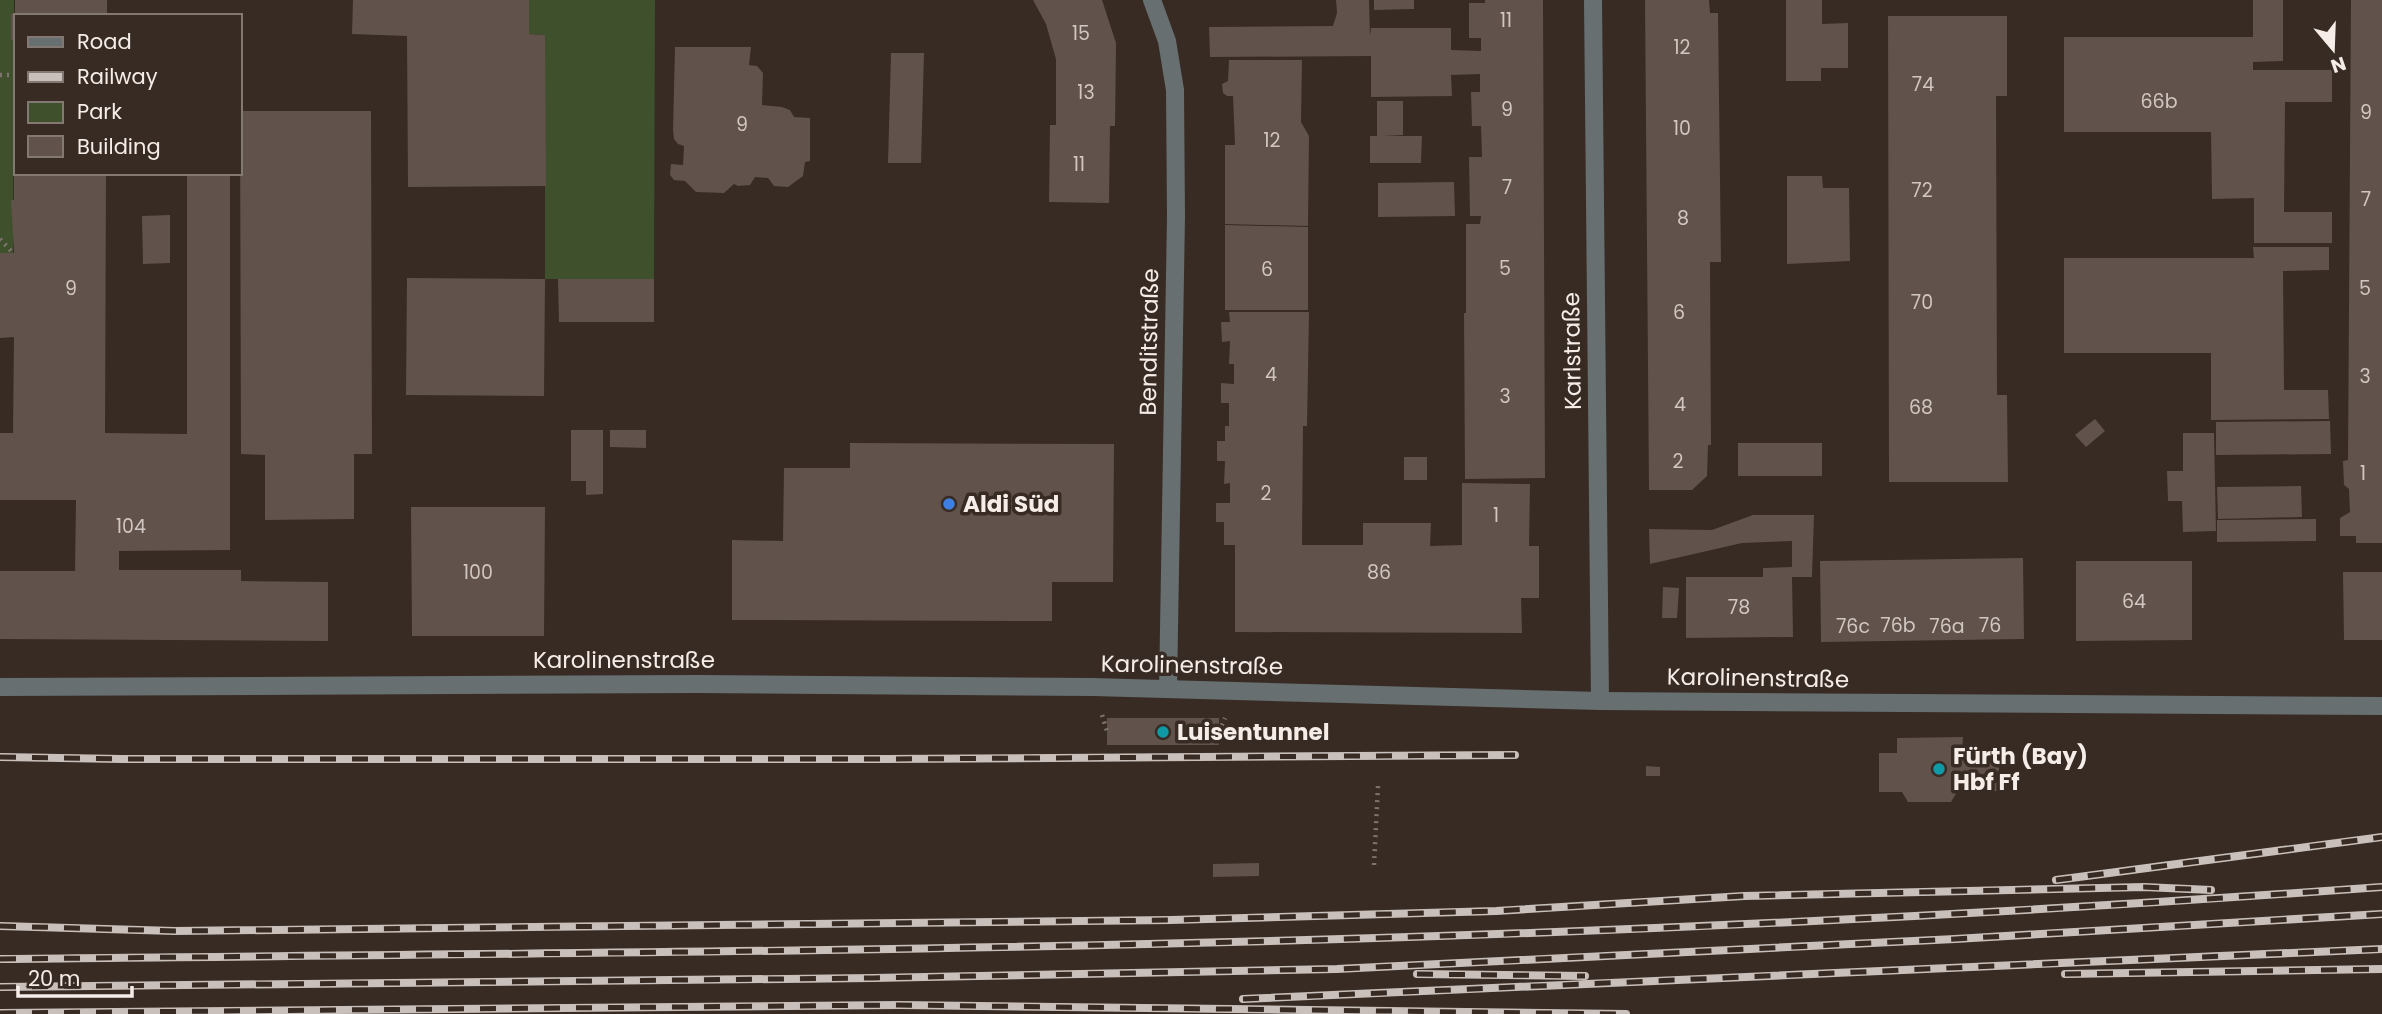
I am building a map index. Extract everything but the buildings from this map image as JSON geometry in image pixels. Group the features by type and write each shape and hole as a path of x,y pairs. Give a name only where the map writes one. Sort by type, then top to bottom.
{"street":[{"name":"Benditstraße","path":"1152,0 1167,41 1175,90 1176,216 1168,689"},
{"name":"Karlstraße","path":"1593,0 1600,701"},
{"name":"Karolinenstraße","path":"0,687 698,684 1168,689 1600,701 2382,706"}],"path":[{"path":"0,239 13,253"},
{"path":"1374,865 1378,786"}],"green space":[{"path":"0,0 14,0 13,253 0,253"},
{"path":"529,0 655,0 654,279 545,279 545,35 529,34"}],"railway":[{"path":"0,757 886,759 1515,755"},
{"path":"2056,880 2382,837"},
{"path":"0,926 175,931 1171,920 1496,911 1744,896 2144,887 2211,890"},
{"path":"0,959 861,949 1377,938 1880,918 2382,887"},
{"path":"0,987 873,978 1337,969 1955,939 2382,914"},
{"path":"1243,999 2382,949"},
{"path":"2065,974 2382,969"},
{"path":"1417,974 1585,976"},
{"path":"0,1013 899,1005 1626,1014"}],"place":[{"name":"Aldi Süd","path":"949,504"},
{"name":"Luisentunnel","path":"1163,732"},
{"name":"Fürth (Bay) Hbf Ff","path":"1939,769"}]}
